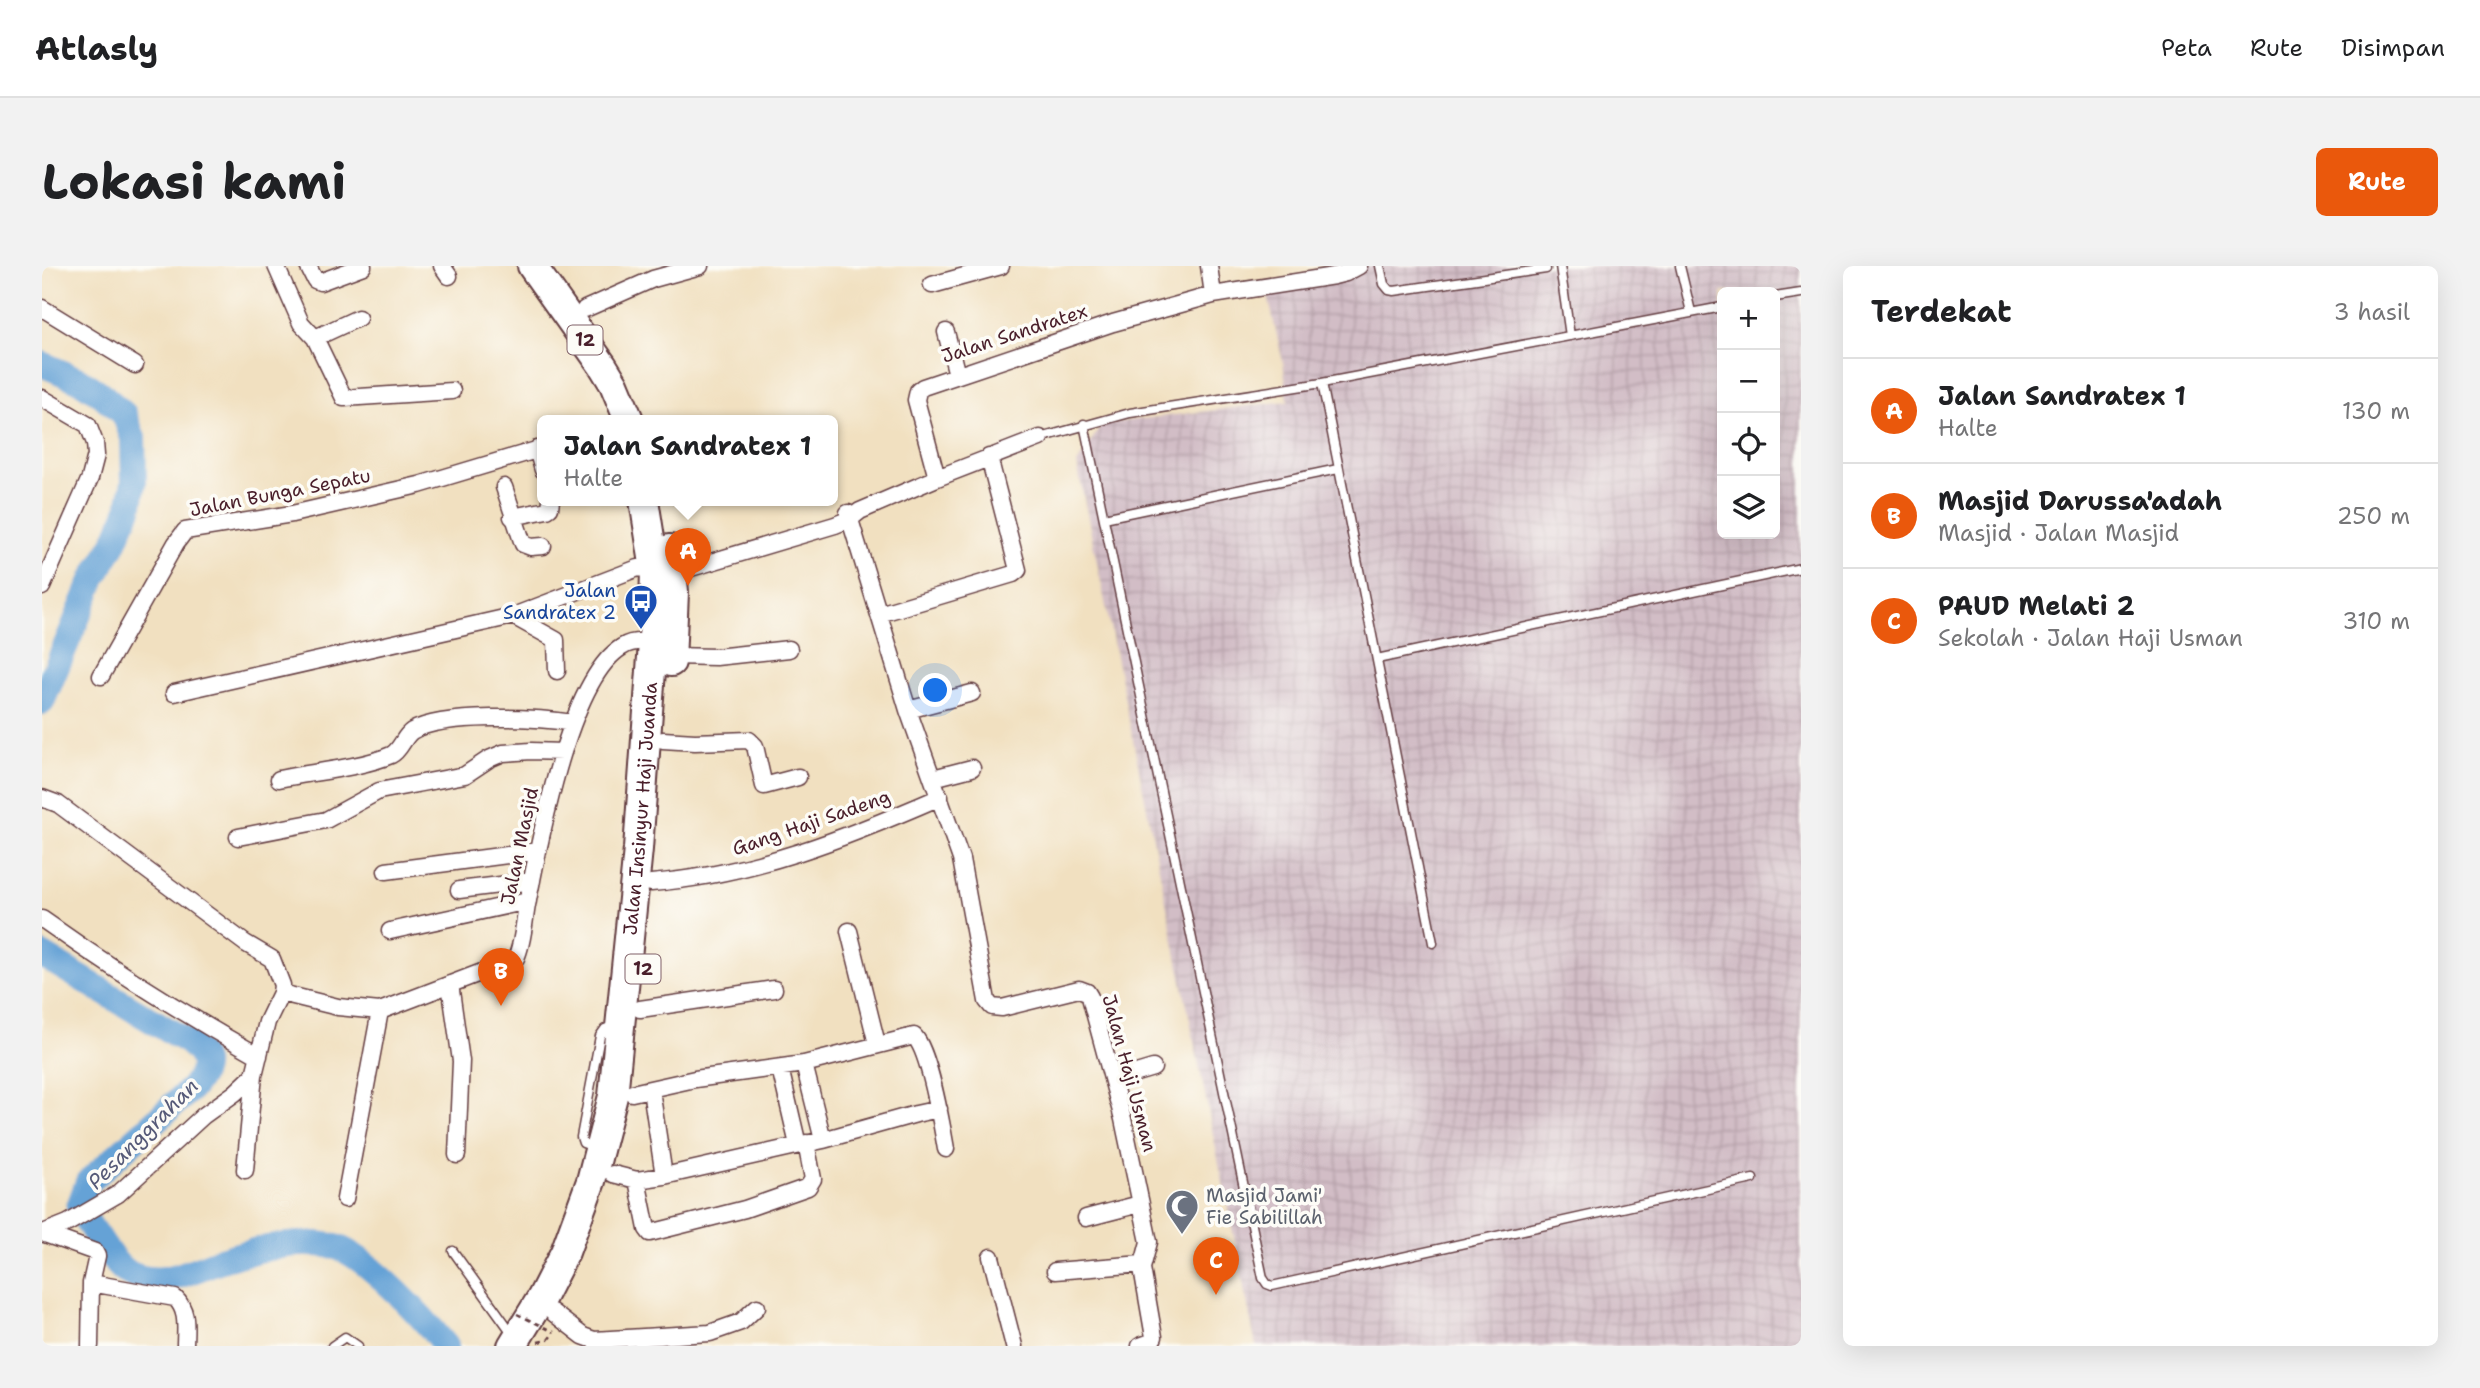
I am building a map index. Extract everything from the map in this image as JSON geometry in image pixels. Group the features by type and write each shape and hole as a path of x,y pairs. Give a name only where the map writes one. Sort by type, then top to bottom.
{"highway":[{"name":"12","path":"532,266 603,366 627,415"},
{"name":"12","path":"552,266 585,309 627,375 643,415"},
{"name":"Jalan Insinyur Haji Juanda","path":"647,506 668,569"},
{"name":"Jalan Insinyur Haji Juanda","path":"534,1322 641,1092 630,1017 638,849 662,649 668,569 662,506"},
{"name":"Jalan Insinyur Haji Juanda","path":"606,1166 613,1096 630,1017 651,883 663,740 662,649"}],"street":[{"path":"276,266 302,323 315,338 344,397 347,399 452,391"},
{"path":"308,266 313,277 320,282 363,266"},
{"path":"585,309 653,279 700,266"},
{"path":"932,285 1001,266"},
{"path":"1209,266 1213,295"},
{"name":"Jalan Sandratex","path":"937,478 916,395 922,387 1114,323 1213,295 1334,276 1359,266"},
{"path":"42,308 135,365"},
{"path":"315,338 358,318"},
{"path":"946,331 957,375"},
{"path":"42,398 88,425 95,443 96,455 90,478 45,569 42,587"},
{"path":"174,693 513,616 638,568 668,569 853,515 937,478 1040,438"},
{"name":"Jalan Bunga Sepatu","path":"101,676 185,531 292,514 406,488 537,450"},
{"path":"879,614 1013,574 1018,570 989,457"},
{"path":"504,487 523,544 531,547 543,546"},
{"path":"512,517 547,510 550,506"},
{"name":"Jalan Haji Usman","path":"853,515 908,710 961,859 988,1004 1002,1008 1075,990 1085,990 1090,997 1123,1119 1149,1241 1142,1264 1155,1332 1151,1342 1140,1346"},
{"path":"513,616 556,639 557,671"},
{"name":"Jalan Masjid","path":"380,1011 514,960 518,955 538,851 564,752 586,693 610,657 629,643 716,657 789,649"},
{"path":"908,710 972,693"},
{"path":"279,779 367,762 391,754 413,731 435,723 520,718 573,723"},
{"path":"663,740 749,740 755,746 764,786 798,777"},
{"path":"238,837 326,820 379,791 465,775 489,759 503,754 564,752"},
{"path":"933,778 972,768"},
{"name":"Gang Haji Sadeng","path":"651,883 764,864 881,823 940,797"},
{"path":"50,801 245,943 272,959 280,978 281,993 267,1022 254,1075 245,1170"},
{"path":"386,871 538,851"},
{"path":"459,890 532,881"},
{"path":"390,932 528,901"},
{"path":"42,919 110,967 194,1020 259,1056"},
{"path":"849,931 877,1044"},
{"path":"450,984 461,1060 457,1155"},
{"path":"630,1017 774,989"},
{"path":"281,993 338,1007 380,1011 345,1199"},
{"path":"664,1176 641,1092 695,1079 804,1064 909,1036 917,1037 939,1110 946,1149"},
{"path":"804,1064 823,1140"},
{"path":"606,1166 650,1233 745,1209 808,1186 813,1179 780,1068"},
{"path":"1113,1080 1153,1068"},
{"path":"43,1233 68,1223 118,1194 203,1116 235,1093 254,1075"},
{"path":"606,1166 664,1176 823,1140 939,1110"},
{"path":"1086,1218 1140,1204"},
{"path":"43,1233 96,1252 90,1346"},
{"path":"991,1257 1014,1346"},
{"path":"1055,1270 1142,1264"},
{"path":"92,1283 175,1298 185,1314 185,1346"},
{"path":"594,1340 710,1333 741,1322 757,1307"},
{"path":"534,1322 614,1344 681,1346"}],"lane":[{"path":"1380,266 1384,284 1394,291 1546,269"},
{"path":"1560,266 1570,337"},
{"path":"1680,266 1690,312"},
{"path":"1780,297 1801,293"},
{"path":"1040,438 1130,413 1322,383 1717,308"},
{"path":"1322,383 1433,943"},
{"path":"1084,424 1260,1264 1267,1284 1272,1286 1753,1179"},
{"path":"1104,518 1338,469"},
{"path":"1377,659 1801,568"},
{"path":"453,1251 534,1322"},
{"path":"332,1346 345,1337 358,1346"}],"shaded area":[{"path":"1362,266 1801,266 1801,1346 1256,1346 1077,464 1102,424 1288,401 1283,362 1268,296 1349,276"}],"waterway":[{"name":"Pesanggrahan","path":"42,364 81,381 124,414 133,438 134,482 129,509 114,544 94,578 42,702"},
{"name":"Pesanggrahan","path":"42,955 188,1042 202,1059 201,1075 192,1088 88,1182 79,1207 120,1267 137,1277 161,1279 263,1249 309,1244 336,1247 379,1275 446,1346"}],"place":[{"name":"Jalan Sandratex 1","path":"688,586"},
{"name":"Jalan Sandratex 2","path":"641,631"},
{"name":"Masjid Darussa'adah","path":"501,1006"},
{"name":"Masjid Jami' Fie Sabilillah","path":"1182,1236"},
{"name":"PAUD Melati 2","path":"1216,1295"}]}
